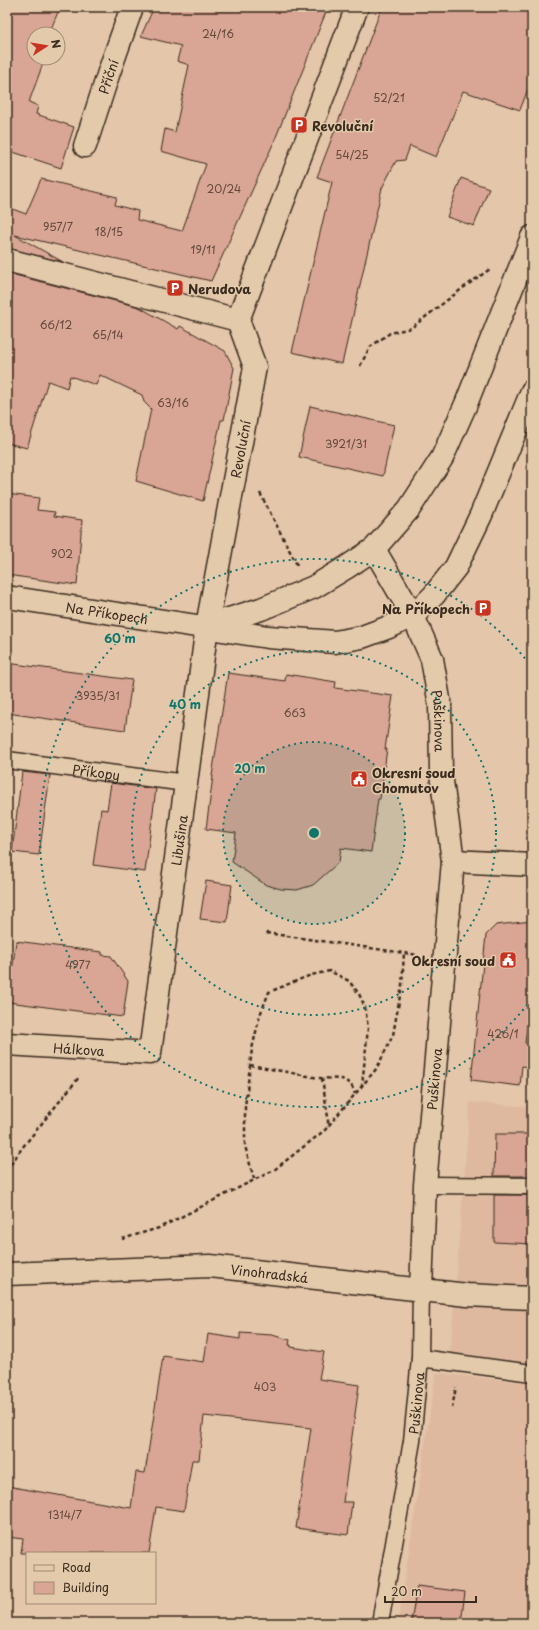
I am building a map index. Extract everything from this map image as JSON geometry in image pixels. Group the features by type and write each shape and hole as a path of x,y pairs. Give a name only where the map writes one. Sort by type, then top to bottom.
{"street":[{"name":"Příční","path":"85,146 132,7"},
{"path":"7,260 238,320 357,7"},
{"name":"Na Příkopech","path":"207,626 261,609 314,587 374,549 409,509 442,458 466,404 532,237"},
{"name":"Revoluční","path":"207,626 255,367 238,320"},
{"name":"Na Příkopech","path":"7,596 207,626 268,637 335,642 362,637 389,628 413,616 434,595 456,567 481,515 532,391"},
{"name":"Puškinova","path":"374,549 413,616 432,659 440,705 441,774 453,860 425,1185 421,1290"},
{"name":"Libušina","path":"150,1053 207,626"},
{"path":"453,860 532,865"},
{"name":"Hálkova","path":"7,1044 150,1053"},
{"name":"Vinohradská","path":"7,1274 210,1266 467,1295 532,1298"}],"lane":[{"name":"Příkopy","path":"7,760 186,783"},
{"path":"425,1185 532,1186"},
{"name":"Puškinova","path":"380,1623 412,1441 420,1358 421,1290"},
{"path":"420,1358 532,1373"}],"path":[{"path":"360,366 370,347 390,333 411,328 494,266"},
{"path":"257,487 299,568"},
{"path":"266,933 420,955"},
{"path":"122,1239 159,1228 274,1170 328,1127 377,1068 393,1035 402,984 404,953"},
{"path":"254,1179 245,1146 245,1107 252,1049 260,1015 269,992 311,975 330,971 349,981 359,994 364,1007 368,1028 362,1086"},
{"path":"7,1170 22,1148 81,1076 112,1050"},
{"path":"250,1065 322,1078 342,1079 351,1084 355,1094"},
{"path":"322,1078 328,1117 328,1127"}],"shaded area":[{"path":"470,1102 532,1107 532,1366 450,1357"},
{"path":"436,1373 532,1383 532,1623 398,1623"}],"building":[{"path":"7,7 60,7 52,26 26,26 26,66 42,66 29,102 38,106 36,114 74,127 61,168 10,151 7,153"},
{"path":"154,7 328,7 274,142 211,281 15,235 63,262 7,248 7,207 26,214 41,179 117,197 115,205 138,211 137,220 182,231 206,164 161,151 165,129 175,132 189,65 177,61 181,46 141,36"},
{"path":"382,7 532,7 532,78 520,110 463,91 436,157 410,146 405,160 396,161 382,188 342,364 292,352 332,182 317,177"},
{"path":"461,178 489,188 474,226 447,217"},
{"path":"7,273 139,307 178,329 180,326 225,351 234,368 224,420 221,420 203,501 136,481 151,409 144,402 142,395 100,375 96,385 70,376 67,388 48,381 27,448 7,443"},
{"path":"310,406 394,425 383,476 299,457"},
{"path":"7,494 39,498 37,510 55,512 54,516 82,520 77,585 7,575"},
{"path":"7,663 132,680 125,730 7,713"},
{"name":"Okresní soud Chomutov","path":"228,673 285,681 286,674 336,682 335,688 393,696 385,749 387,749 380,799 378,799 371,852 341,848 339,862 313,885 297,890 281,889 266,885 232,862 236,833 206,829 212,776"},
{"path":"22,772 50,775 39,855 12,852"},
{"path":"111,783 156,789 145,872 93,865 101,809 107,810"},
{"path":"206,881 232,885 227,922 200,919"},
{"path":"532,921 532,987 525,1043 532,1044 532,1068 522,1066 520,1086 471,1080 486,935 496,925"},
{"path":"16,941 102,952 102,955 111,956 128,981 123,1017 8,1002"},
{"path":"495,1134 532,1134 532,1176 494,1176"},
{"path":"494,1195 532,1195 532,1244 494,1242"},
{"path":"240,1333 272,1335 290,1340 289,1345 291,1345 291,1347 324,1352 319,1379 359,1385 343,1502 352,1502 348,1535 296,1528 311,1428 204,1416 199,1460 192,1460 184,1511 156,1507 149,1552 21,1553 23,1539 7,1537 7,1486 131,1508 136,1472 145,1473 163,1356 204,1362 208,1334 240,1339"},
{"path":"417,1586 465,1592 461,1623 411,1623"}],"place":[{"name":"Revoluční","path":"299,125"},
{"name":"Nerudova","path":"175,288"},
{"name":"Na Příkopech","path":"483,608"},
{"name":"Okresní soud Chomutov","path":"359,779"},
{"name":"Okresní soud","path":"508,960"}]}
